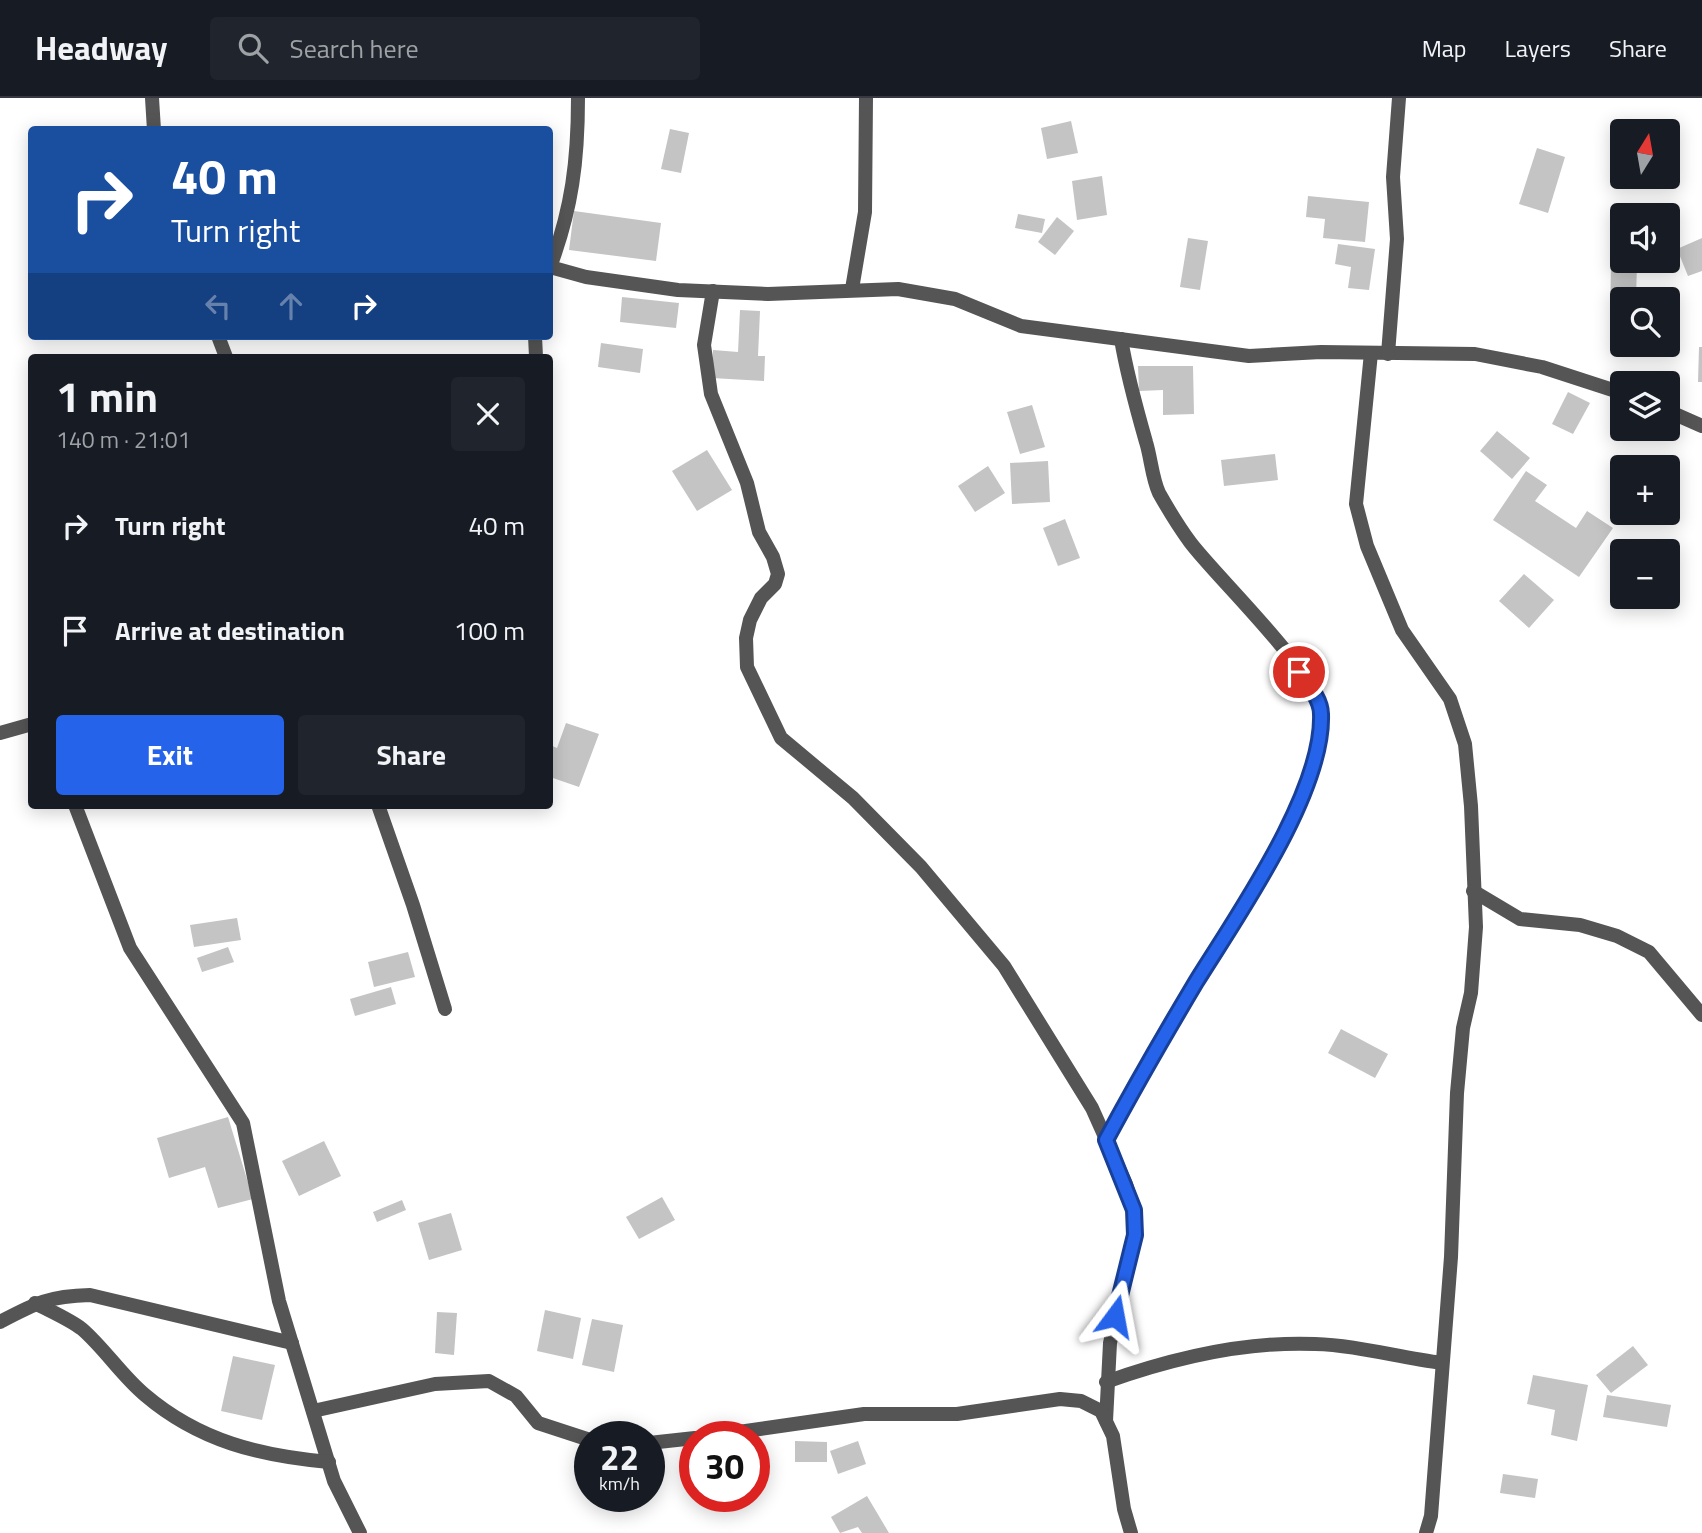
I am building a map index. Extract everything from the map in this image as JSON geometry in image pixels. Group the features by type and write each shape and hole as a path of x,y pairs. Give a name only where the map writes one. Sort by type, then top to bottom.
{"street":[{"path":"152,98 155,126"},
{"path":"553,258 571,204 578,147 578,98"},
{"path":"852,289 865,212 866,98"},
{"path":"1388,354 1397,239 1393,177 1399,98"},
{"path":"553,268 586,276 713,291 768,294 898,289 955,299 1021,326 1249,356 1321,352 1475,354 1542,367 1610,389"},
{"path":"713,291 705,345 710,394 747,483 759,532 773,557 778,574 750,620 746,638 747,667 781,738 853,799 921,867 1003,965 1092,1108 1134,1210 1135,1235 1120,1289 1106,1382 1106,1421"},
{"path":"1106,1140 1154,1051 1241,914 1282,836 1306,786 1317,746 1322,712 1312,691 1285,653 1259,618 1190,542 1158,491 1129,387 1121,339"},
{"path":"1371,354 1356,504 1367,546 1402,630 1450,699 1465,744 1471,806 1476,927 1471,993 1463,1028 1457,1093 1451,1257 1431,1516 1426,1533"},
{"path":"1680,416 1702,426"},
{"path":"0,733 28,725"},
{"path":"77,809 130,948 243,1123 279,1301 329,1462 360,1533"},
{"path":"379,809 445,1009"},
{"path":"1473,891 1520,919 1580,925 1617,936 1649,952 1702,1015"},
{"path":"0,1322 35,1303 57,1296 90,1295 292,1343"},
{"path":"35,1303 82,1329 144,1394 179,1422 230,1446 284,1458 329,1462"},
{"path":"1106,1382 1181,1358 1268,1346 1315,1344 1442,1363"},
{"path":"313,1411 435,1384 489,1381 516,1396 538,1423 574,1435"},
{"path":"770,1428 864,1414 957,1414 1059,1399 1081,1401 1101,1411 1113,1436 1124,1508 1131,1533"}],"building":[{"path":"1071,121 1078,153 1047,159 1041,128"},
{"path":"670,129 689,133 681,173 661,169"},
{"path":"1537,148 1565,157 1548,213 1519,204"},
{"path":"1102,176 1107,215 1077,220 1072,181"},
{"path":"1308,196 1369,202 1365,242 1323,238 1325,219 1306,217"},
{"path":"574,211 661,223 656,261 569,250"},
{"path":"1018,214 1045,219 1042,233 1015,228"},
{"path":"1057,217 1074,231 1055,255 1038,242"},
{"path":"1188,238 1208,241 1200,290 1180,287"},
{"path":"1702,238 1702,271 1688,276 1680,256 1680,248"},
{"path":"1338,244 1375,249 1369,290 1348,288 1351,267 1335,264"},
{"path":"1611,273 1637,273 1636,287 1611,287"},
{"path":"622,297 679,303 676,328 620,322"},
{"path":"740,310 760,311 758,356 765,356 764,381 712,378 713,350 738,352"},
{"path":"601,343 643,349 640,373 598,367"},
{"path":"1699,347 1702,347 1702,382 1698,382"},
{"path":"1138,366 1193,366 1194,414 1163,415 1163,390 1139,391"},
{"path":"1568,392 1590,403 1573,434 1552,424"},
{"path":"1032,405 1045,447 1020,454 1007,412"},
{"path":"1497,431 1530,458 1512,479 1480,451"},
{"path":"707,450 732,490 697,511 672,471"},
{"path":"1275,454 1278,480 1224,486 1221,460"},
{"path":"1048,461 1050,502 1012,504 1010,463"},
{"path":"988,466 1005,493 975,512 958,486"},
{"path":"1526,471 1547,485 1535,501 1576,528 1587,511 1613,528 1579,577 1493,520"},
{"path":"1065,519 1080,558 1058,566 1043,528"},
{"path":"1524,574 1554,600 1529,628 1499,601"},
{"path":"566,723 599,734 579,787 553,778 553,746 557,748"},
{"path":"237,918 241,940 194,947 190,925"},
{"path":"228,947 234,962 202,972 197,958"},
{"path":"408,952 415,977 374,987 368,962"},
{"path":"391,987 396,1004 355,1016 350,999"},
{"path":"1341,1029 1388,1054 1375,1078 1328,1053"},
{"path":"228,1117 253,1199 218,1208 205,1167 169,1178 157,1138"},
{"path":"324,1141 341,1176 299,1196 282,1161"},
{"path":"662,1197 675,1220 639,1239 626,1217"},
{"path":"402,1200 406,1210 377,1222 373,1212"},
{"path":"451,1213 462,1250 429,1260 418,1223"},
{"path":"545,1310 581,1318 573,1359 537,1351"},
{"path":"437,1312 457,1313 454,1355 435,1353"},
{"path":"592,1319 623,1325 614,1372 582,1365"},
{"path":"1633,1346 1648,1365 1611,1393 1596,1375"},
{"path":"233,1356 275,1365 262,1420 221,1411"},
{"path":"1533,1375 1588,1385 1577,1441 1551,1435 1555,1410 1527,1404"},
{"path":"1607,1395 1671,1405 1667,1427 1603,1417"},
{"path":"795,1441 827,1442 827,1462 795,1462"},
{"path":"858,1441 866,1464 838,1474 830,1451"},
{"path":"1503,1474 1538,1479 1535,1498 1500,1493"},
{"path":"867,1496 889,1533 862,1533 858,1527 840,1533 831,1517"}],"route":[{"path":"1115,1316 1135,1235 1134,1210 1126,1184 1106,1140 1154,1051 1241,914 1306,786 1317,746 1322,712 1299,672"}]}
